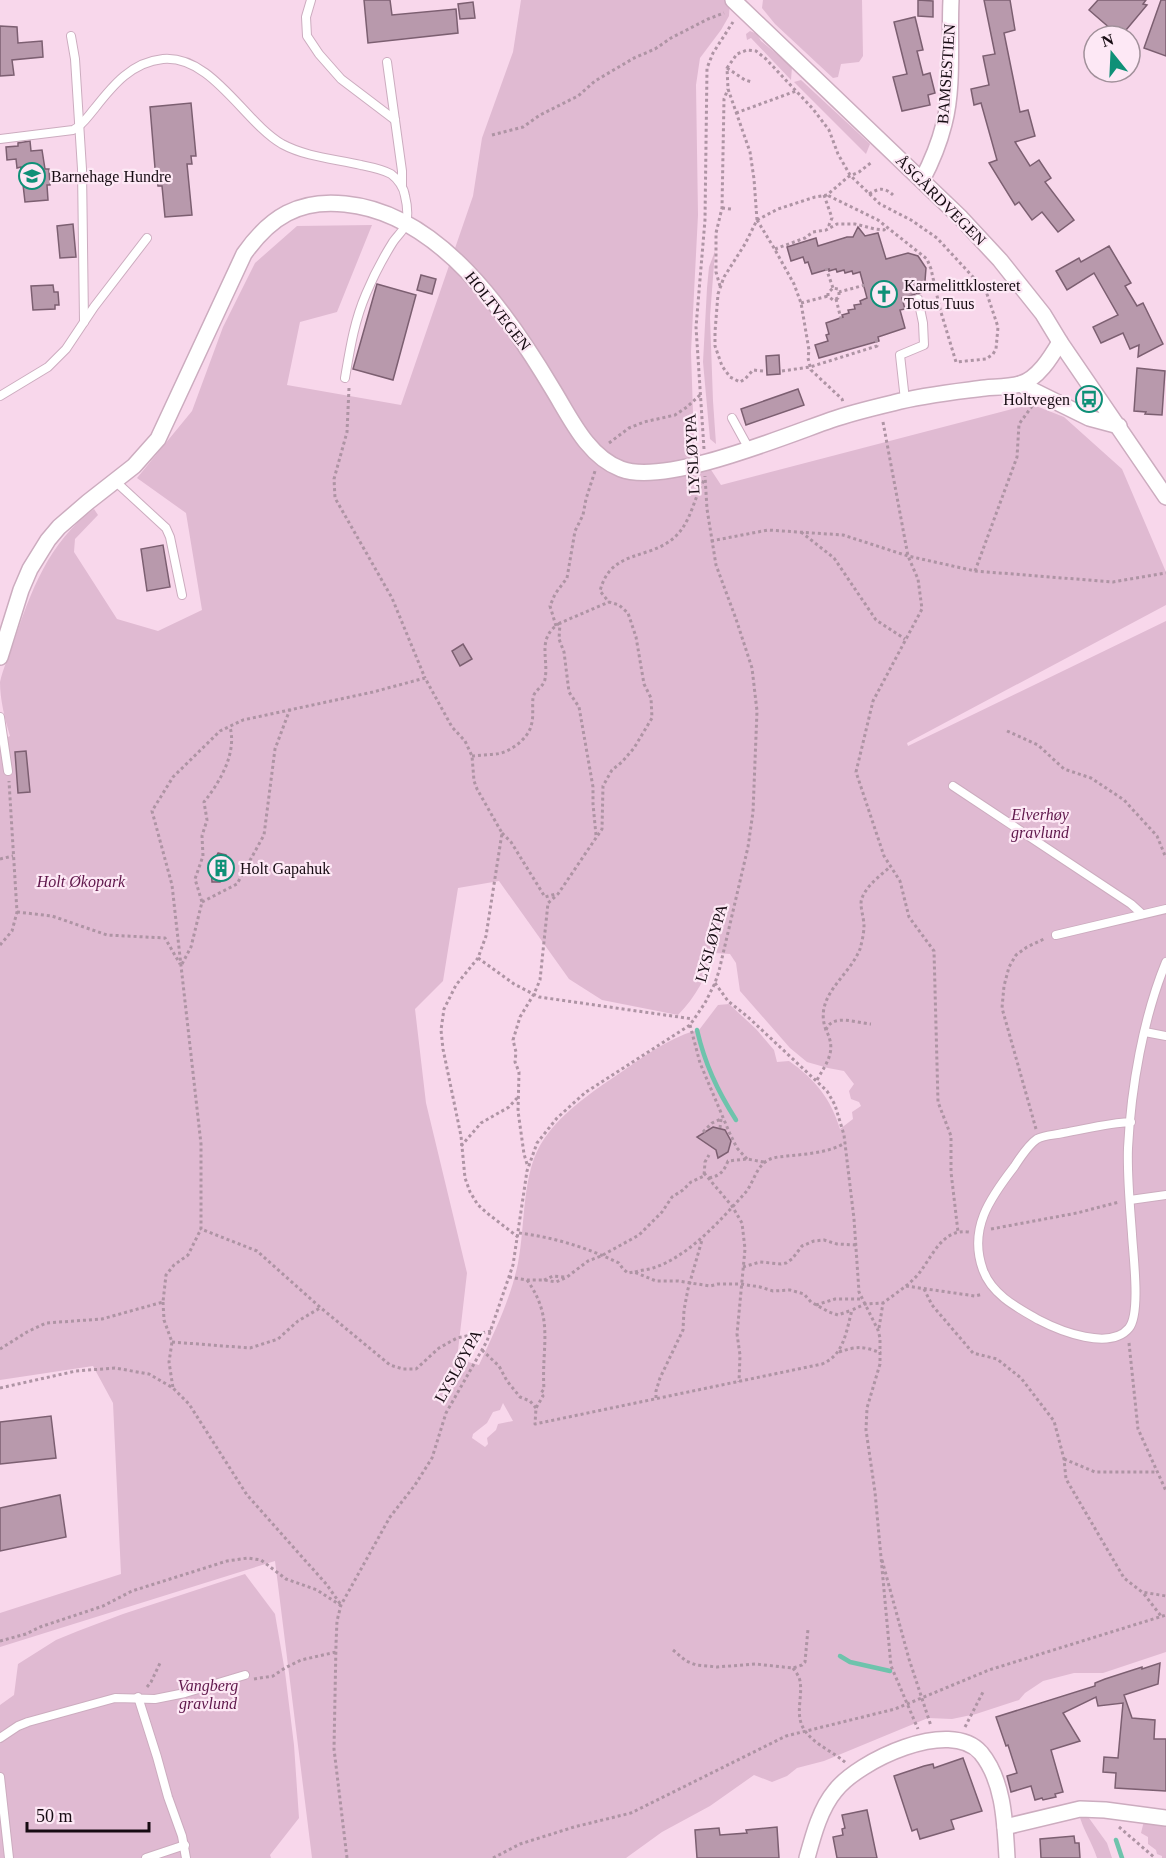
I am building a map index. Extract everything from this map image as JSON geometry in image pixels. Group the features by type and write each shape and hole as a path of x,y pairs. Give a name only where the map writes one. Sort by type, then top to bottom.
{"street":[{"name":"BAMSESTIEN","path":"922,180 930,166 944,123 949,68 951,0"},
{"name":"ÅSGÅRDVEGEN","path":"738,9 962,218 1000,260 1043,314 1119,426"},
{"name":"HOLTVEGEN","path":"0,657 21,590 37,555 59,527 134,466 158,440 244,254 266,228 290,211 309,205 331,202 375,210 427,237 466,269 522,340 578,430 602,458 622,470 643,473 705,470 749,449 847,415 941,393 1020,384"},
{"path":"1060,342 1054,353 1038,371 1020,384 1089,418 1119,426 1166,497"},
{"path":"807,1858 830,1798 845,1779 880,1758 929,1741 953,1739 968,1743 981,1754 997,1786 1005,1827 1007,1858"},
{"path":"1005,1827 1076,1810 1105,1810 1166,1818"}],"lane":[{"path":"311,0 306,17 307,36 319,54 341,79 395,120"},
{"path":"71,36 75,59 79,126 84,322"},
{"path":"0,140 73,130 109,90 132,70 155,60 174,59 206,73 260,128 282,144 309,154 387,172 402,187"},
{"path":"345,378 352,331 366,294 392,243 406,225 402,171 387,62"},
{"path":"0,396 48,367 66,349 94,307 147,238"},
{"path":"905,400 900,355 924,345 918,299"},
{"path":"732,418 749,449"},
{"path":"115,481 165,528 170,537 182,595"},
{"path":"0,717 8,771"},
{"path":"953,786 1142,914"},
{"path":"1056,934 1166,909"},
{"path":"1131,1122 1039,1138 1021,1157 991,1199 982,1216 979,1250 983,1271 989,1283 1000,1295 1029,1314 1068,1333 1083,1337 1105,1338 1120,1335 1128,1329 1133,1319 1135,1304 1128,1168 1131,1122 1145,1032 1166,962"},
{"path":"1145,1032 1166,1035"},
{"path":"1130,1200 1166,1195"},
{"path":"0,1738 28,1722 115,1698 155,1699 245,1675"},
{"path":"138,1697 186,1858"},
{"path":"0,1777 9,1858"},
{"path":"146,1858 184,1845"}],"path":[{"path":"492,135 523,127 540,115 578,96 595,81 634,58 655,50 671,38 708,18 738,9"},
{"name":"LYSLØYPA","path":"347,1858 334,1749 337,1621 341,1605 390,1517 415,1485 432,1458 446,1413 491,1330 510,1277 519,1235 528,1166 540,1139 550,1125 575,1101 608,1077 690,1025 715,983 748,847 753,812 757,711 752,668 716,564 711,541 706,509 696,327 705,220 706,68 738,9"},
{"path":"826,195 867,214 927,259 956,362 986,358 993,354 998,344 998,327 986,291 937,238 911,220 880,204 850,176 829,130 766,59 756,51 747,50 737,54 727,68 728,89 750,152 757,220 794,284 801,303 810,367 818,378 842,399 847,415"},
{"path":"727,68 752,82"},
{"path":"721,288 716,272 716,233 722,208 724,99 728,89"},
{"path":"736,113 796,91"},
{"path":"763,371 753,370 740,382 730,377 722,366 715,346 715,332 717,304 724,277 757,220 778,209 826,195 872,162"},
{"path":"869,194 881,188 893,195"},
{"path":"826,195 832,218 830,227"},
{"path":"722,208 731,209"},
{"path":"775,249 805,238 813,232 822,233 837,224 855,224 884,230 887,228"},
{"path":"826,268 832,288"},
{"path":"840,292 865,285"},
{"path":"828,296 832,288"},
{"path":"832,288 840,292"},
{"path":"836,299 840,292"},
{"path":"801,303 828,296"},
{"path":"828,296 833,300 836,299"},
{"path":"836,299 841,319"},
{"path":"782,371 810,367 877,346 876,338"},
{"path":"345,378 349,383 347,432 334,479 335,498 392,598 425,678 453,727 465,741 472,756 477,789 502,833 511,842 545,897 558,894"},
{"path":"556,626 550,606 555,594 567,578 575,531 583,515 592,479 610,441 629,428 644,422 675,415 701,394"},
{"path":"975,571 1017,457 1019,424 1041,395"},
{"path":"880,406 908,556 918,579 922,609 873,701 856,772 884,856 900,881 909,917 934,951 939,1102 951,1136 951,1172 958,1232"},
{"path":"528,1166 518,1112 519,1072 515,1062 516,1052 513,1040 520,1017 540,980 548,903 558,894 602,829 604,822 602,817 603,786 612,770 634,748 652,718 653,712 651,698 644,684 636,637 628,613 619,605 609,602 600,591 605,575 613,567 624,559 663,545 676,535 691,514 705,470"},
{"path":"711,541 768,531 801,532 843,535 908,556 975,571 1113,582 1166,573"},
{"path":"801,532 834,558 876,620 905,639"},
{"path":"472,756 504,752 516,745 531,730 533,697 546,678 545,649 553,628 609,602"},
{"path":"560,623 559,639 564,652 569,692 579,707 593,787 596,837"},
{"path":"173,1388 169,1362 172,1342 164,1320 166,1275 188,1254 201,1229 201,1144 172,885 152,811 173,777 220,731 230,726 243,720 373,692 425,678"},
{"path":"202,902 237,884 264,835 275,749 290,709"},
{"path":"181,966 191,947 202,902 195,879 203,856 202,836 207,820 204,802 214,789 227,764 232,735 230,726"},
{"path":"1007,731 1038,745 1064,769 1091,778 1125,800 1157,836 1166,858"},
{"path":"0,945 12,931 17,912 8,771"},
{"path":"502,833 486,936 477,958 456,985 444,1010 441,1030 461,1136 465,1178 474,1199 487,1213 519,1235 545,1237 619,1263 628,1273 634,1272 654,1268 703,1238 751,1186 759,1168 765,1162 777,1156 836,1148 845,1143"},
{"path":"0,859 13,856"},
{"path":"817,1080 832,1050 831,1040 824,1023 823,1010 829,994 844,976 860,949 864,928 861,899 873,882 891,866"},
{"path":"17,912 52,916 107,935 165,938 181,966"},
{"path":"1039,1138 1002,1008 1004,986 1016,955 1027,947 1056,934"},
{"path":"477,958 514,984 534,994 558,1001 693,1019"},
{"path":"715,983 728,1001 817,1080 833,1100 842,1125 845,1143 858,1286 878,1330"},
{"path":"826,1030 830,1023 836,1020 871,1024"},
{"path":"690,1025 700,1063 720,1111 737,1148 747,1159"},
{"path":"461,1146 482,1123 509,1107 518,1096"},
{"path":"720,1111 720,1128"},
{"path":"703,1132 712,1123 721,1119"},
{"path":"510,1277 556,1282 567,1277 588,1261 639,1235 662,1212 672,1197 691,1182 704,1176 705,1162 709,1155"},
{"path":"709,1178 722,1173 728,1161 747,1159 765,1162"},
{"path":"704,1173 732,1206 742,1223 745,1249 737,1334 740,1355 739,1382"},
{"path":"634,1272 656,1281 710,1286 741,1284 773,1291 790,1290 804,1294 811,1302 838,1315 865,1304 883,1303 919,1274 939,1245 958,1232 979,1232 1077,1213 1111,1202 1130,1200"},
{"path":"201,1229 257,1251 390,1365 403,1369 416,1369 439,1348 457,1338 491,1330"},
{"path":"656,1399 660,1378 683,1330 684,1310 703,1238"},
{"path":"743,1267 760,1262 786,1263 802,1246 814,1240 856,1245"},
{"path":"527,1280 543,1310 546,1348 543,1371 544,1389 541,1392 543,1396 536,1408 535,1424 822,1364 833,1359 838,1352 852,1310"},
{"path":"906,1286 975,1296 990,1293 1000,1295"},
{"path":"493,1858 520,1844 574,1827 632,1814 786,1736 908,1704 988,1670 1164,1615 1142,1592 1124,1578 1066,1479 1064,1459 1054,1421 1021,1378 997,1359 973,1353 932,1305 924,1288"},
{"path":"816,1305 835,1299 862,1299"},
{"path":"0,1349 46,1323 102,1319 163,1302"},
{"path":"883,1303 878,1330 880,1364 867,1408 867,1430 891,1666 908,1704 929,1741"},
{"path":"172,1342 250,1348 278,1339 298,1321 321,1308"},
{"path":"1128,1329 1138,1429 1166,1491"},
{"path":"838,1352 862,1347 881,1353"},
{"path":"482,1350 499,1366 520,1397 530,1401 536,1408"},
{"path":"0,1388 76,1371 115,1368 149,1374 173,1388 189,1404 247,1495 327,1585 341,1605"},
{"path":"1064,1459 1095,1472 1157,1472"},
{"path":"880,1552 922,1699 929,1741"},
{"path":"0,1641 103,1606 132,1591 227,1561 248,1558 261,1560 286,1579 316,1590 341,1605"},
{"path":"1142,1592 1166,1596"},
{"path":"673,1650 686,1661 696,1665 717,1667 755,1664 793,1668 805,1662 808,1629"},
{"path":"245,1675 252,1679 273,1676 291,1664 311,1656 336,1652"},
{"path":"138,1697 152,1682 161,1661"},
{"path":"793,1668 799,1679 798,1710 804,1730 810,1737 839,1756 854,1773"},
{"path":"963,1731 983,1692"},
{"path":"1111,1812 1119,1827 1155,1858"}],"green space":[{"path":"521,0 730,0 729,16 700,58 696,85 698,215 691,352 694,444 721,485 1031,404 1064,417 1122,469 1166,572 1166,605 907,743 908,746 1166,621 1166,1652 1103,1673 1074,1673 1043,1681 1019,1700 976,1714 952,1719 928,1718 824,1761 797,1768 787,1776 772,1782 754,1775 710,1806 662,1832 626,1858 312,1858 275,1561 0,1647 0,1613 121,1574 113,1403 93,1366 0,1380 0,741 10,736 2,703 0,682 27,605 43,569 65,536 94,509 98,515 75,539 74,552 117,619 158,631 202,610 186,513 137,478 192,411 223,327 255,263 297,226 372,225 337,312 300,322 287,385 401,405 473,196 482,138 513,52","holes":["499,881 569,979 602,1000 678,1015 700,986 715,953 730,954 736,963 740,991 790,1048 807,1062 844,1071 854,1084 849,1091 851,1099 859,1102 861,1106 852,1112 853,1119 840,1129 827,1099 807,1075 789,1061 777,1062 774,1050 756,1029 729,1004 718,1005 699,1030 680,1036 660,1047 580,1101 544,1139 531,1167 515,1276 502,1315 479,1365 457,1359 467,1273 426,1103 415,1009 443,981 458,888","503,1403 513,1421 498,1424 496,1430 487,1438 488,1444 485,1447 472,1438 473,1434 487,1423 493,1412 500,1410"]},
{"path":"763,0 862,0 863,56 859,62 841,64 838,77 833,78 775,24 762,8"},
{"path":"750,31 757,34 761,41 792,67 791,80 751,38 747,40 746,34"},
{"path":"801,80 870,144 866,154 794,82"},
{"path":"715,251 710,317 716,444 710,439 703,362 709,267"},
{"name":"Vangberg gravlund","path":"245,1574 275,1614 294,1745 299,1818 270,1855 271,1858 0,1858 0,1705 14,1695 18,1664 56,1640 78,1631"},
{"path":"1079,1814 1086,1814 1107,1843 1112,1858 1097,1858"},
{"path":"1144,1821 1153,1825 1161,1821 1166,1823 1166,1858 1157,1854 1156,1850 1148,1844 1148,1837 1141,1833"}],"building":[{"path":"364,0 390,0 392,15 456,9 458,33 368,43"},
{"path":"918,0 933,1 933,17 918,16"},
{"path":"984,0 1010,0 1015,30 1004,33 1020,112 1028,110 1035,136 1015,142 1030,166 1039,160 1051,178 1045,182 1074,220 1058,232 1042,212 1032,220 1019,202 1015,205 989,163 997,160 981,103 974,105 971,89 989,85 983,56 995,54"},
{"path":"1098,0 1146,0 1143,4 1147,5 1131,24 1105,24 1089,10"},
{"path":"1161,0 1166,0 1166,56 1144,48"},
{"path":"473,2 475,18 460,19 458,4"},
{"path":"915,17 923,50 917,51 923,75 930,73 935,93 928,95 930,105 902,111 893,77 907,74 894,22"},
{"path":"0,26 17,27 18,43 42,41 43,57 12,60 14,75 0,76"},
{"path":"191,103 196,156 191,156 192,164 187,164 192,215 165,217 162,186 158,186 155,168 150,107"},
{"path":"30,141 31,151 42,150 45,169 49,169 48,200 25,202 21,167 17,168 16,159 7,160 6,147 18,146 18,143"},
{"path":"73,224 76,257 60,258 57,226"},
{"name":"Karmelittklosteret Totus Tuus","path":"858,227 865,236 878,233 886,259 908,253 918,256 926,268 923,292 902,298 905,309 900,310 905,328 878,337 879,341 819,358 815,345 828,341 826,323 843,317 842,315 849,313 848,310 855,309 854,305 861,304 860,301 867,298 860,272 853,274 852,271 845,273 844,270 837,272 836,269 829,271 829,269 812,274 808,262 805,263 803,257 791,261 787,247 816,238 818,246 853,237"},
{"path":"1109,246 1131,283 1125,286 1137,306 1143,303 1163,344 1138,357 1139,345 1130,349 1123,333 1101,343 1093,327 1118,315 1094,273 1067,290 1056,271 1079,258 1081,262"},
{"path":"421,275 436,279 432,294 417,290"},
{"path":"377,284 416,295 393,380 353,369"},
{"path":"53,285 54,292 58,292 59,305 55,305 55,309 33,310 31,286"},
{"path":"779,355 780,374 767,375 766,356"},
{"path":"1137,368 1165,371 1162,415 1134,411"},
{"path":"798,389 804,405 746,425 741,409"},
{"path":"163,545 170,587 147,591 141,549"},
{"path":"463,644 472,659 460,666 452,651"},
{"path":"26,751 30,792 18,793 15,752"},
{"name":"Holt Gapahuk","path":"218,853 226,855 231,868 228,877 220,882 212,882 211,867"},
{"path":"713,1127 725,1130 731,1141 728,1152 718,1158 716,1150 697,1137"},
{"path":"51,1416 56,1458 0,1464 0,1422"},
{"path":"60,1495 66,1537 0,1551 0,1508"},
{"path":"1160,1663 1158,1684 1124,1695 1132,1718 1155,1720 1154,1739 1166,1739 1166,1791 1115,1788 1116,1773 1103,1772 1104,1757 1118,1758 1123,1703 1098,1706 1096,1697 1063,1713 1080,1741 1051,1750 1063,1792 1055,1794 1056,1797 1035,1800 1031,1786 1011,1792 1007,1776 1017,1773 996,1717 1095,1686 1095,1683 1105,1679"},
{"path":"963,1758 982,1811 951,1820 954,1829 920,1839 917,1829 912,1831 894,1776 933,1764 934,1768"},
{"path":"867,1810 877,1858 837,1858 833,1837 843,1835 842,1829 845,1828 842,1815"},
{"path":"777,1827 779,1858 697,1858 695,1830 719,1828 720,1835"},
{"path":"1074,1836 1075,1843 1079,1843 1080,1858 1041,1858 1040,1839"}],"waterway":[{"path":"697,1030 712,1076 736,1120"},
{"path":"840,1656 850,1662 890,1671"},
{"path":"1116,1840 1122,1858"}],"place":[{"name":"Barnehage Hundre","path":"32,176"},
{"name":"Karmelittklosteret Totus Tuus","path":"884,294"},
{"name":"Holtvegen","path":"1089,399"},
{"name":"Holt Gapahuk","path":"221,868"}],"park label":[{"name":"Elverhøy gravlund","path":"1040,823"},
{"name":"Holt Økopark","path":"81,881"}]}
